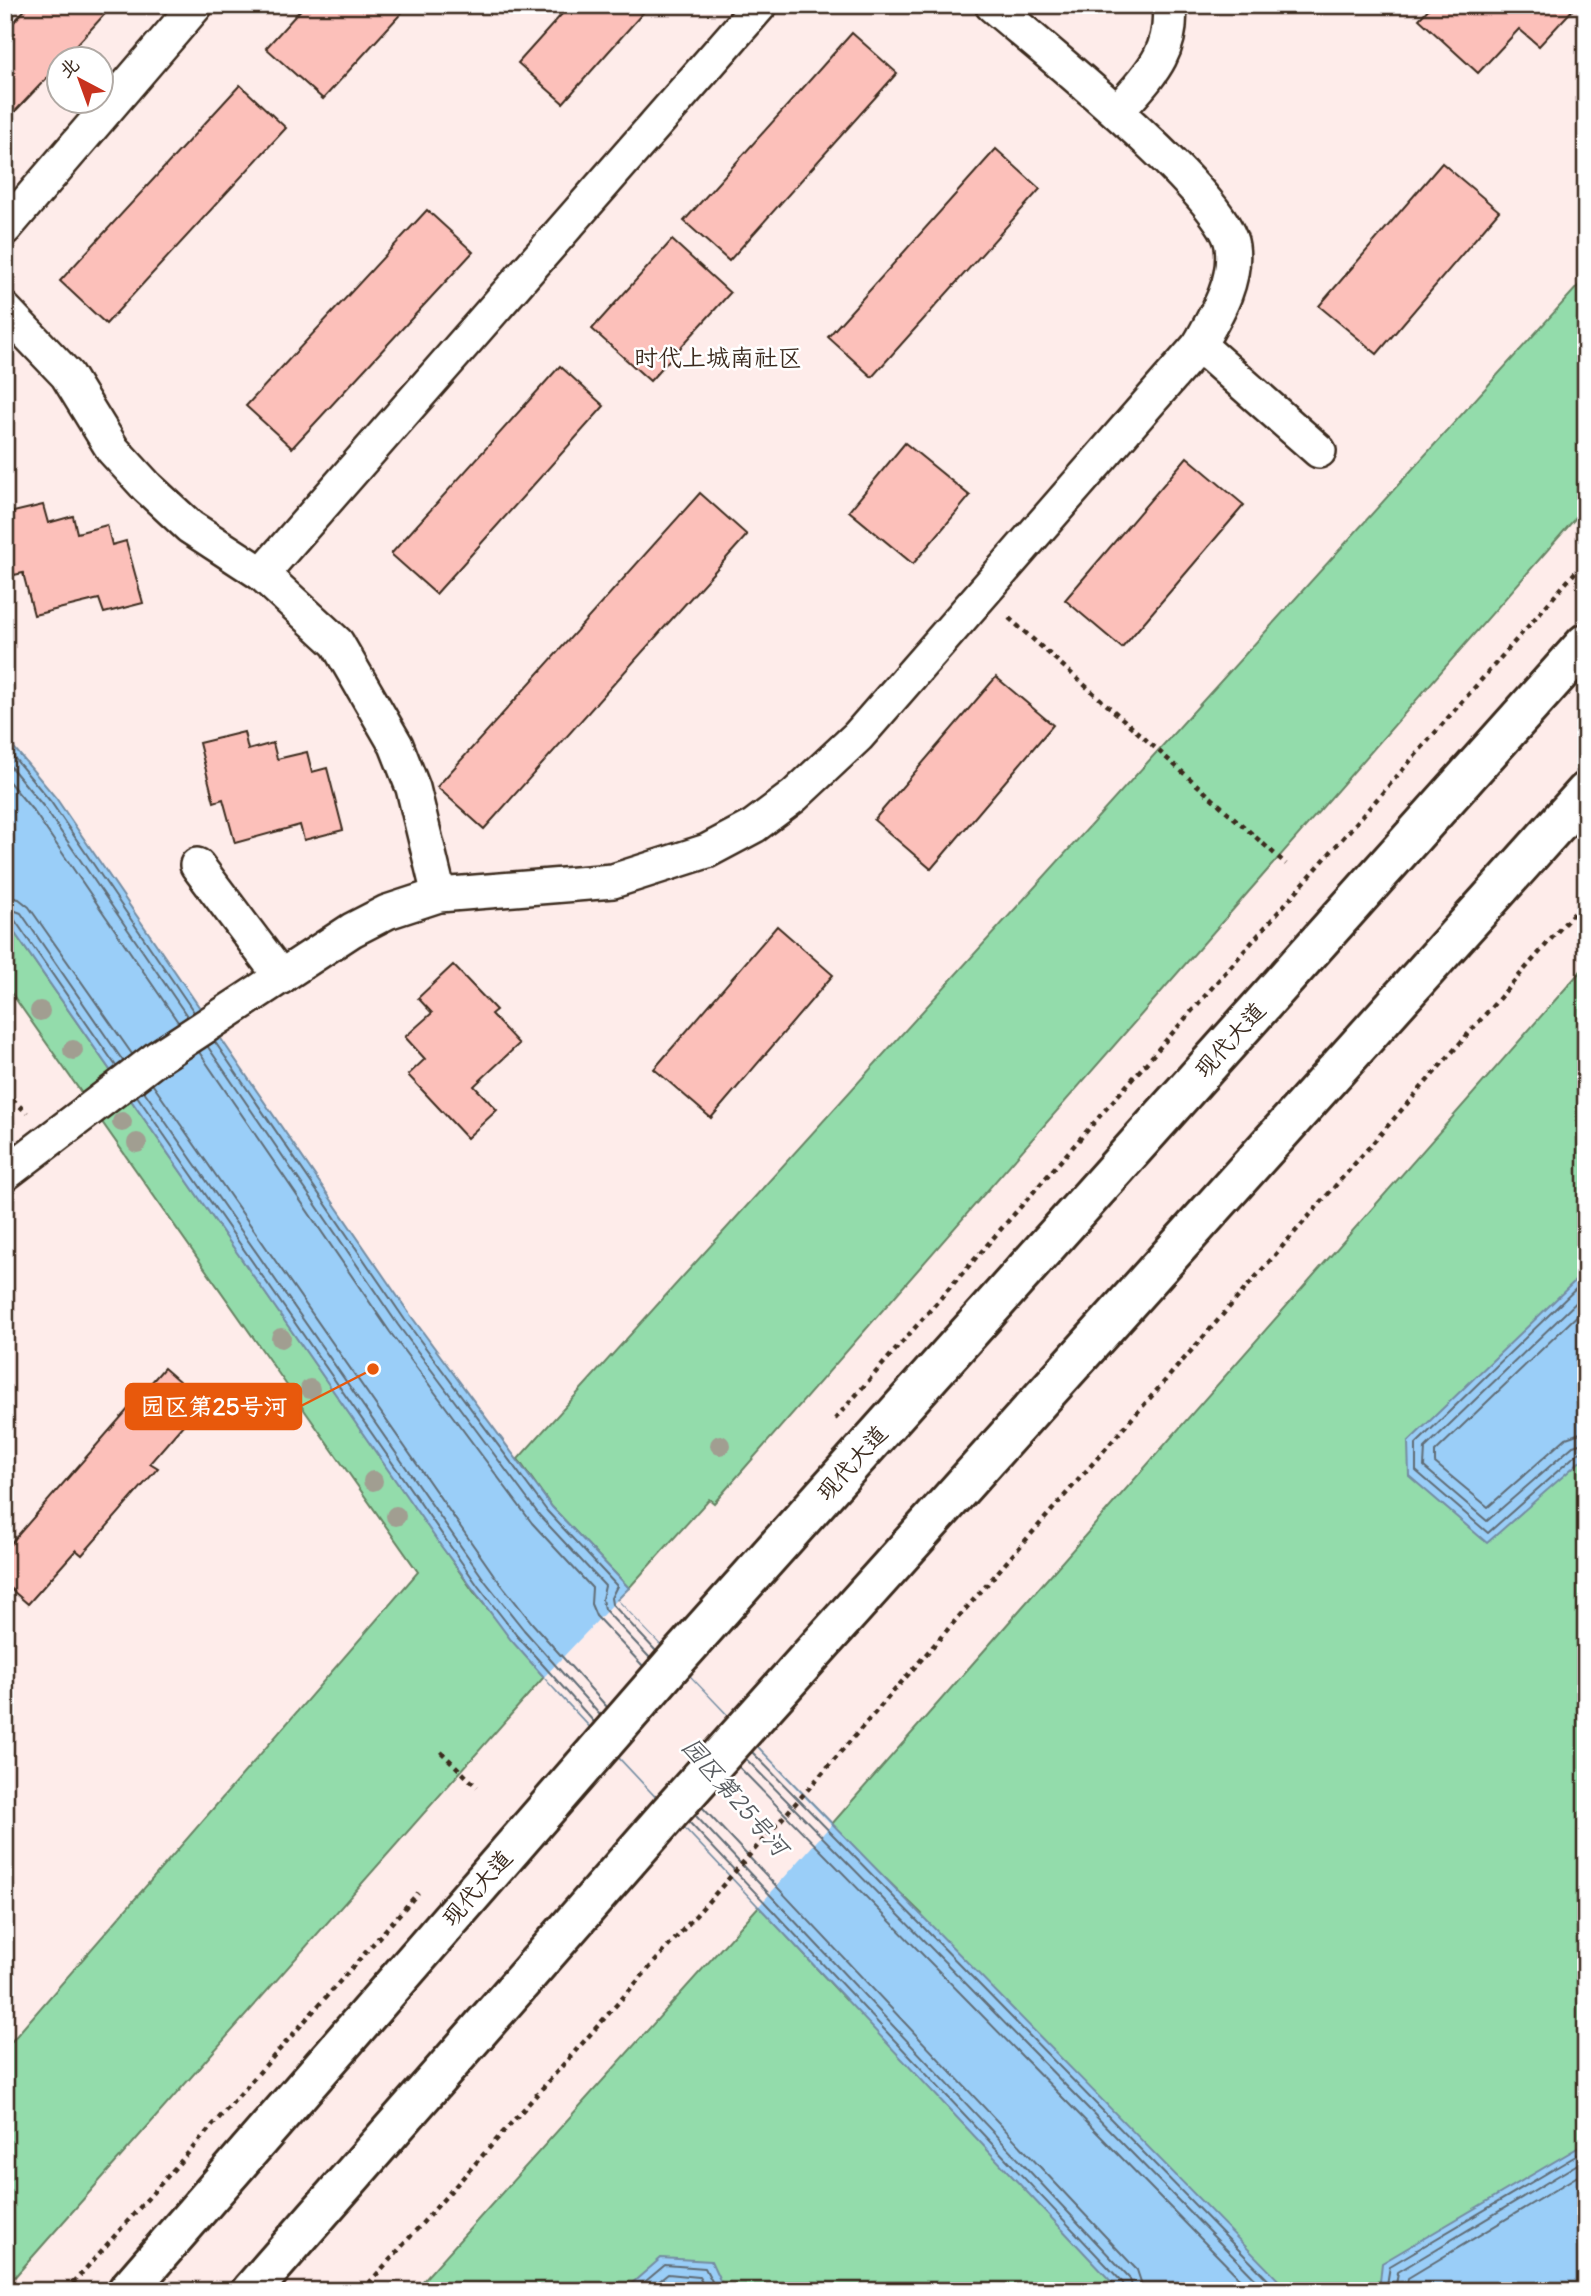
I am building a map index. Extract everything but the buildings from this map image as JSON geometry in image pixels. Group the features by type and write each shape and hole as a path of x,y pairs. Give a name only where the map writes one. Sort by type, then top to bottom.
{"main road":[{"name":"现代大道","path":"127,2291 675,1661 1586,643"},
{"path":"251,2291 742,1731 1586,792"}],"street":[{"path":"5,229 196,5"},
{"path":"262,574 760,5"},
{"path":"5,1174 157,1058 387,912 439,895 613,881 707,851 742,832 794,796 858,736 983,596 1199,345 1216,315 1232,275 1232,243 1212,209 1187,180 1117,112 992,5"},
{"path":"1117,112 1158,66 1170,37 1169,5"},
{"path":"5,310 67,375 113,450 147,487 190,527 262,574 337,643 372,699 396,745 413,788 439,895"},
{"path":"1199,345 1319,451"},
{"path":"197,865 281,978"}],"path":[{"path":"832,1423 1586,560"},
{"path":"983,596 1286,864"},
{"path":"362,2291 803,1795 1586,899"},
{"path":"5,1091 33,1119"},
{"path":"441,1752 477,1787"},
{"path":"66,2291 421,1888"}],"green space":[{"path":"1586,277 1586,506 714,1503 709,1499 629,1588 552,1507 518,1459"},
{"path":"5,919 473,1591 544,1677 5,2288 5,2049 418,1572 5,984"},
{"path":"1586,965 1586,2291 414,2291 759,1906 846,2000 922,1914 831,1825"}],"water":[{"path":"5,737 56,798 411,1316 552,1507 629,1588 617,1600 1289,2291 1120,2291 511,1640 441,1546 5,919"},
{"path":"1586,1266 1586,1456 1487,1543 1409,1476 1408,1442 1577,1279"},
{"path":"1586,2143 1586,2291 1379,2291 1382,2263"},
{"path":"661,2258 711,2261 725,2291 623,2291"}],"pier":[{"path":"617,1600 831,1825 759,1906 544,1677"}],"place":[{"name":"园区第25号河","path":"373,1369"}],"district":[{"name":"时代上城南社区","path":"718,358"}]}
